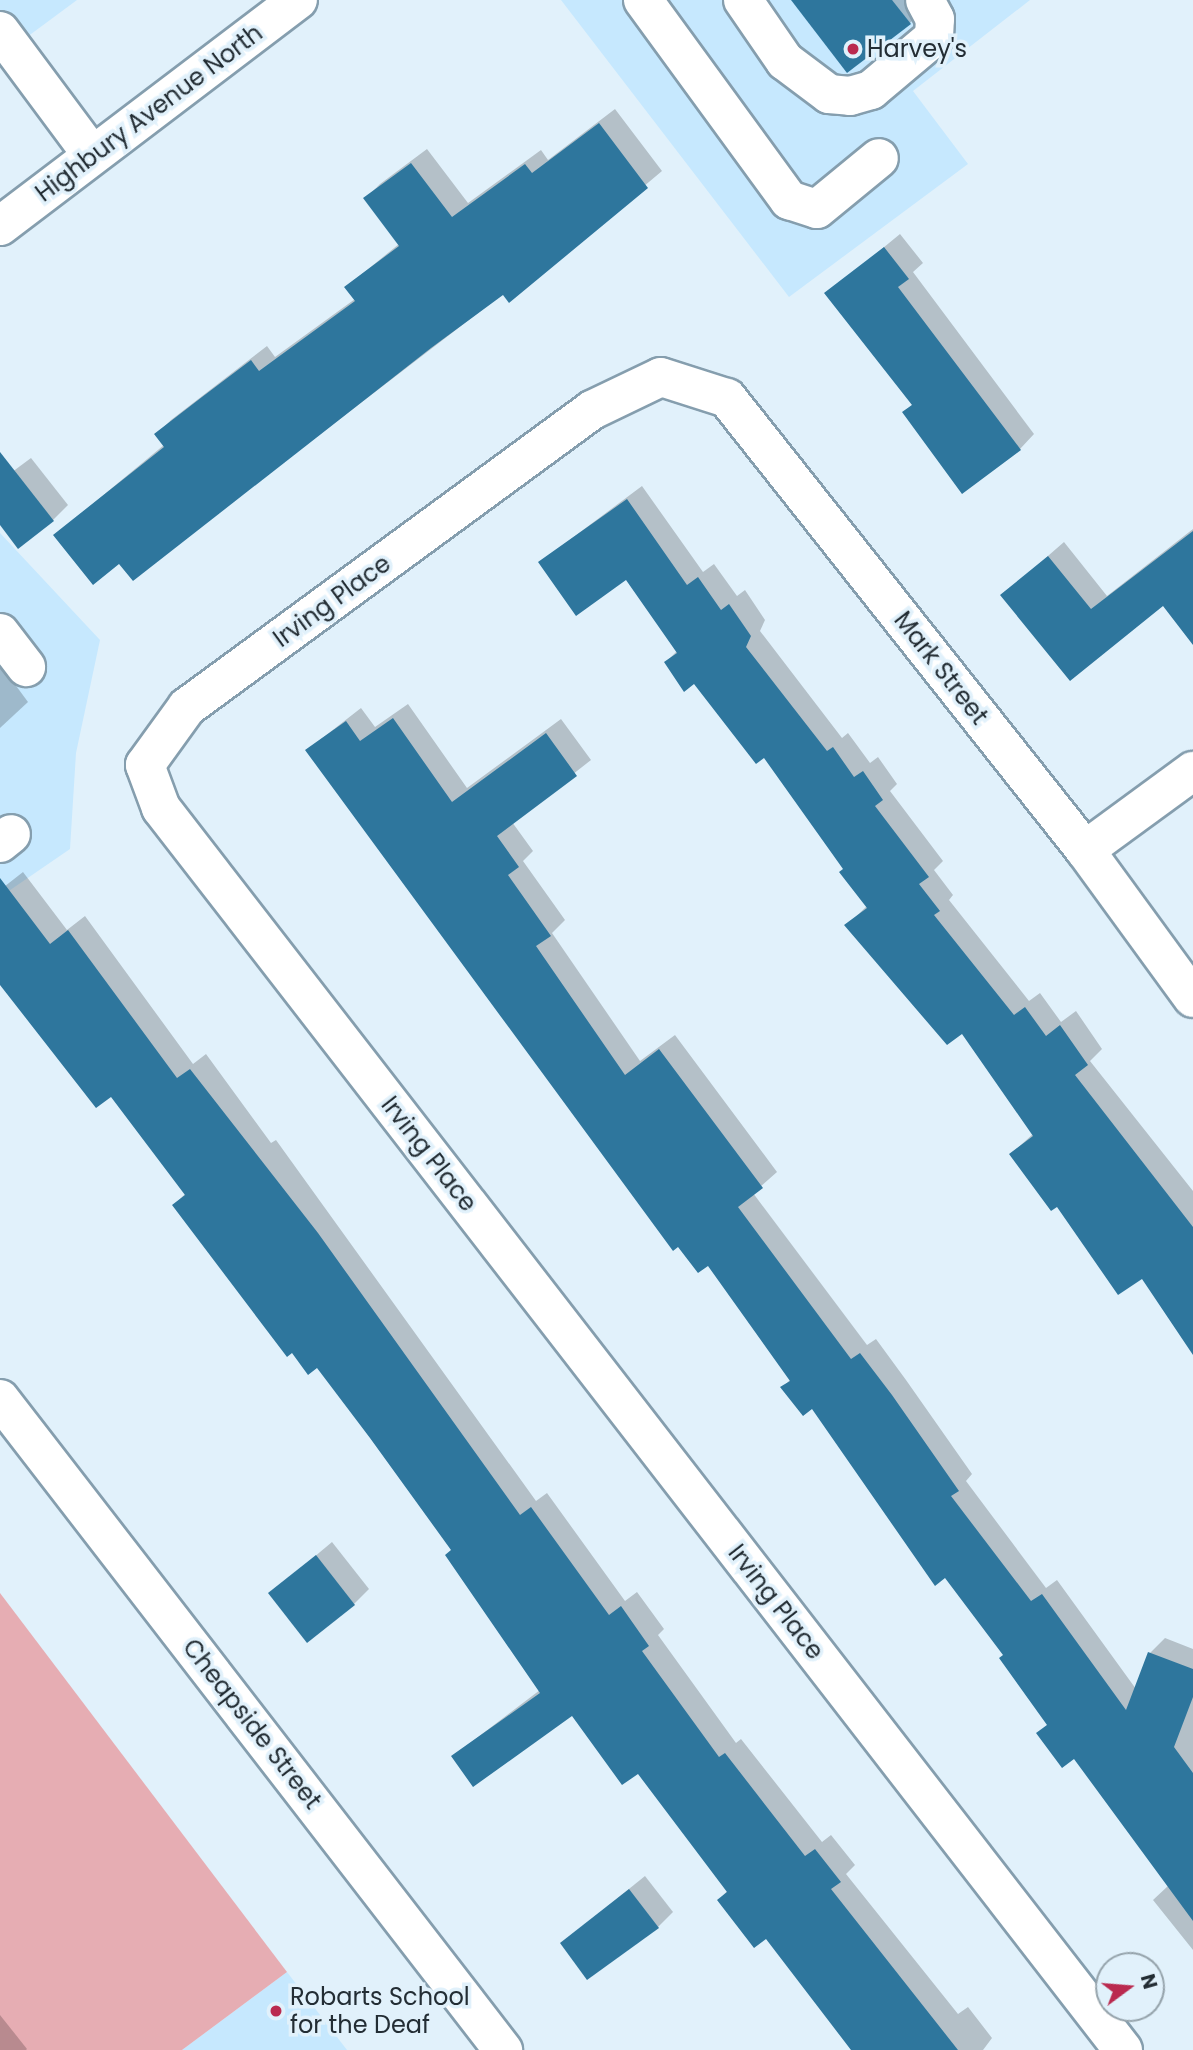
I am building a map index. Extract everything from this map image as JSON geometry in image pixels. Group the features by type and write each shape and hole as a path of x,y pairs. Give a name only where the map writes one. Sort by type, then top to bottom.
{"street":[{"name":"Highbury Avenue North","path":"0,226 298,0"},
{"path":"743,0 785,61 829,94 850,96 871,90 934,37 935,19 925,0"},
{"path":"658,5 789,201 817,209 879,158"},
{"path":"0,31 92,155"},
{"name":"Mark Street","path":"661,377 727,398 1085,850 1193,998"},
{"name":"Irving Place","path":"661,377 592,410 187,707 145,765 161,808 1123,2050"},
{"path":"0,633 26,667"},
{"path":"1085,850 1193,771"},
{"name":"Cheapside Street","path":"0,1399 503,2050"}],"shaded area":[{"path":"0,0 77,0 0,57"},
{"path":"561,0 1030,0 913,91 968,164 789,297"},
{"path":"0,533 100,640 76,753 70,849 0,897"},
{"path":"0,1593 287,1972 182,2050 0,2050"},
{"name":"Robarts School for the Deaf","path":"287,1972 347,2050 182,2050"}],"building":[{"name":"Harvey's","path":"791,0 892,0 911,24 847,73"},
{"path":"599,123 648,188 509,303 503,295 431,348 133,581 119,564 93,585 53,535 164,447 154,434 251,360 259,371 355,301 344,287 399,246 363,198 411,163 452,217 525,164 532,173"},
{"path":"884,247 909,279 898,287 1021,450 962,494 902,412 912,405 824,293"},
{"path":"0,452 54,521 18,549 0,525"},
{"path":"627,499 687,585 698,577 721,610 729,604 751,636 746,647 827,751 833,747 854,777 863,771 883,800 875,806 929,877 919,884 940,911 934,915 1014,1015 1025,1007 1046,1036 1060,1025 1088,1065 1075,1075 1193,1227 1193,1355 1142,1279 1118,1295 1057,1207 1051,1211 1009,1154 1033,1136 962,1034 947,1045 844,925 867,908 839,872 843,869 764,758 756,764 694,684 684,692 664,662 677,653 626,580 576,616 538,562"},
{"path":"1193,531 1193,645 1163,606 1070,681 1000,595 1048,556 1091,609"},
{"path":"393,718 452,802 546,733 577,776 497,836 519,867 508,875 551,936 536,946 625,1075 659,1049 763,1188 738,1207 851,1359 860,1353 892,1395 959,1491 951,1496 1031,1601 1042,1594 1126,1710 1148,1652 1193,1669 1193,1697 1174,1747 1193,1773 1193,1921 1074,1759 1062,1768 1036,1733 1047,1725 999,1658 1003,1655 945,1578 935,1586 812,1409 803,1416 780,1387 790,1381 708,1266 698,1273 678,1247 673,1251 305,750 346,721 360,741"},
{"path":"0,878 50,944 68,930 177,1078 190,1069 318,1233 520,1515 531,1507 609,1615 621,1606 649,1646 642,1651 719,1757 725,1753 805,1856 815,1849 841,1882 831,1889 958,2050 851,2050 766,1939 754,1948 717,1900 727,1892 638,1774 622,1785 572,1716 473,1787 451,1756 540,1693 445,1555 451,1550 370,1438 317,1368 308,1375 292,1353 287,1357 172,1205 185,1195 111,1097 96,1108 0,985"},
{"path":"316,1555 355,1605 307,1643 268,1593"},
{"path":"629,1889 659,1928 587,1980 560,1943"}],"place":[{"name":"Harvey's","path":"853,49"},
{"name":"Robarts School for the Deaf","path":"276,2011"}]}
